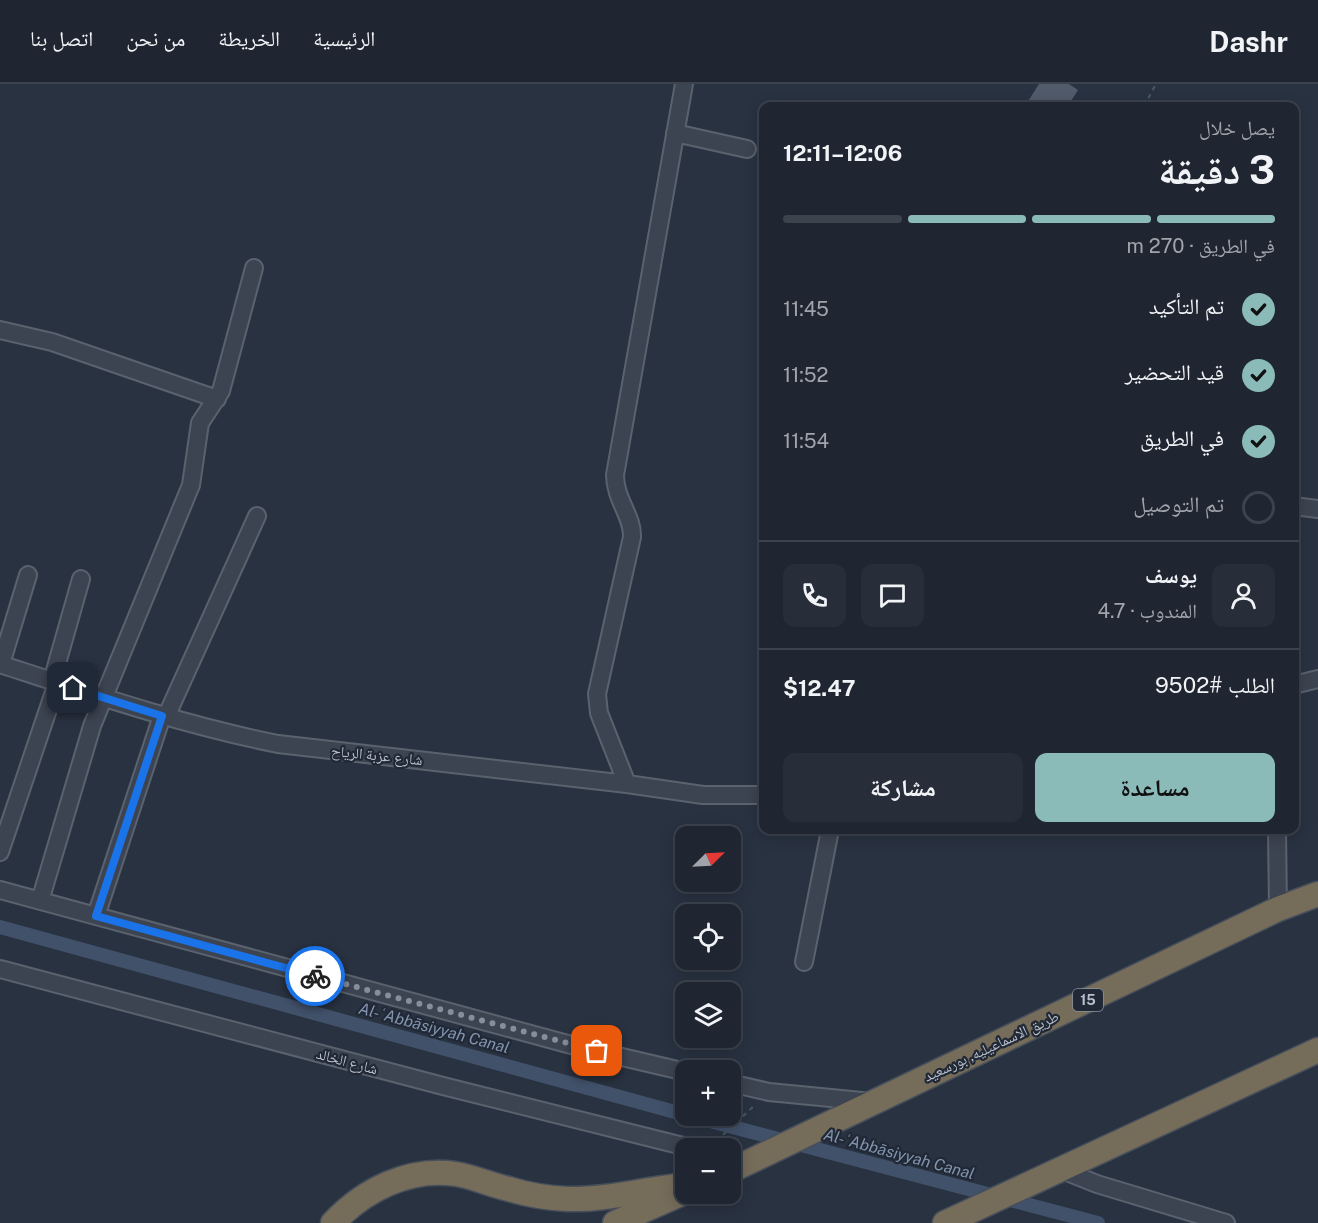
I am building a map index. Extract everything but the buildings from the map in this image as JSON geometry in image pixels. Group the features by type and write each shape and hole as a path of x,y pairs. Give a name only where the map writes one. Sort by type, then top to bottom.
{"highway":[{"name":"طريق الاسماعيليه, بورسعيد","path":"741,1166 1278,909 1318,894"},
{"path":"956,1221 1318,1050"},
{"path":"333,1223 345,1210 368,1193 388,1183 432,1173 455,1174 528,1194 569,1199 675,1187"},
{"path":"615,1223 675,1197"}],"street":[{"path":"627,784 598,713 597,694 632,537 631,525 617,495 615,475 684,84"},
{"path":"675,133 747,148"},
{"path":"40,901 85,749 191,485 200,423 217,399 228,370 254,268"},
{"path":"0,331 52,342 217,399"},
{"path":"1299,507 1318,509"},
{"path":"96,916 164,717 257,516"},
{"path":"1,664 28,575"},
{"path":"0,852 55,682 81,579"},
{"name":"شارع عزبة الرياح","path":"1,664 164,717 222,733 278,744 627,784 703,795 759,795"},
{"path":"1299,679 1318,679"},
{"path":"804,962 829,834"},
{"path":"1277,834 1278,909"},
{"path":"0,890 563,1043 675,1069"},
{"name":"شارع الخالد","path":"0,969 443,1086 675,1140"},
{"path":"741,1086 769,1092 866,1105"},
{"path":"1052,1174 1097,1184 1226,1223"}],"path":[{"path":"1146,102 1156,84"},
{"path":"714,1138 757,1103"}],"waterway":[{"name":"Al-ʿAbbāsiyyah Canal","path":"0,927 675,1112"},
{"name":"Al-ʿAbbāsiyyah Canal","path":"729,1126 1098,1223"}],"way so far":[{"path":"315,976 597,1051"}],"route":[{"path":"73,688 162,716 96,916 315,976"}]}
